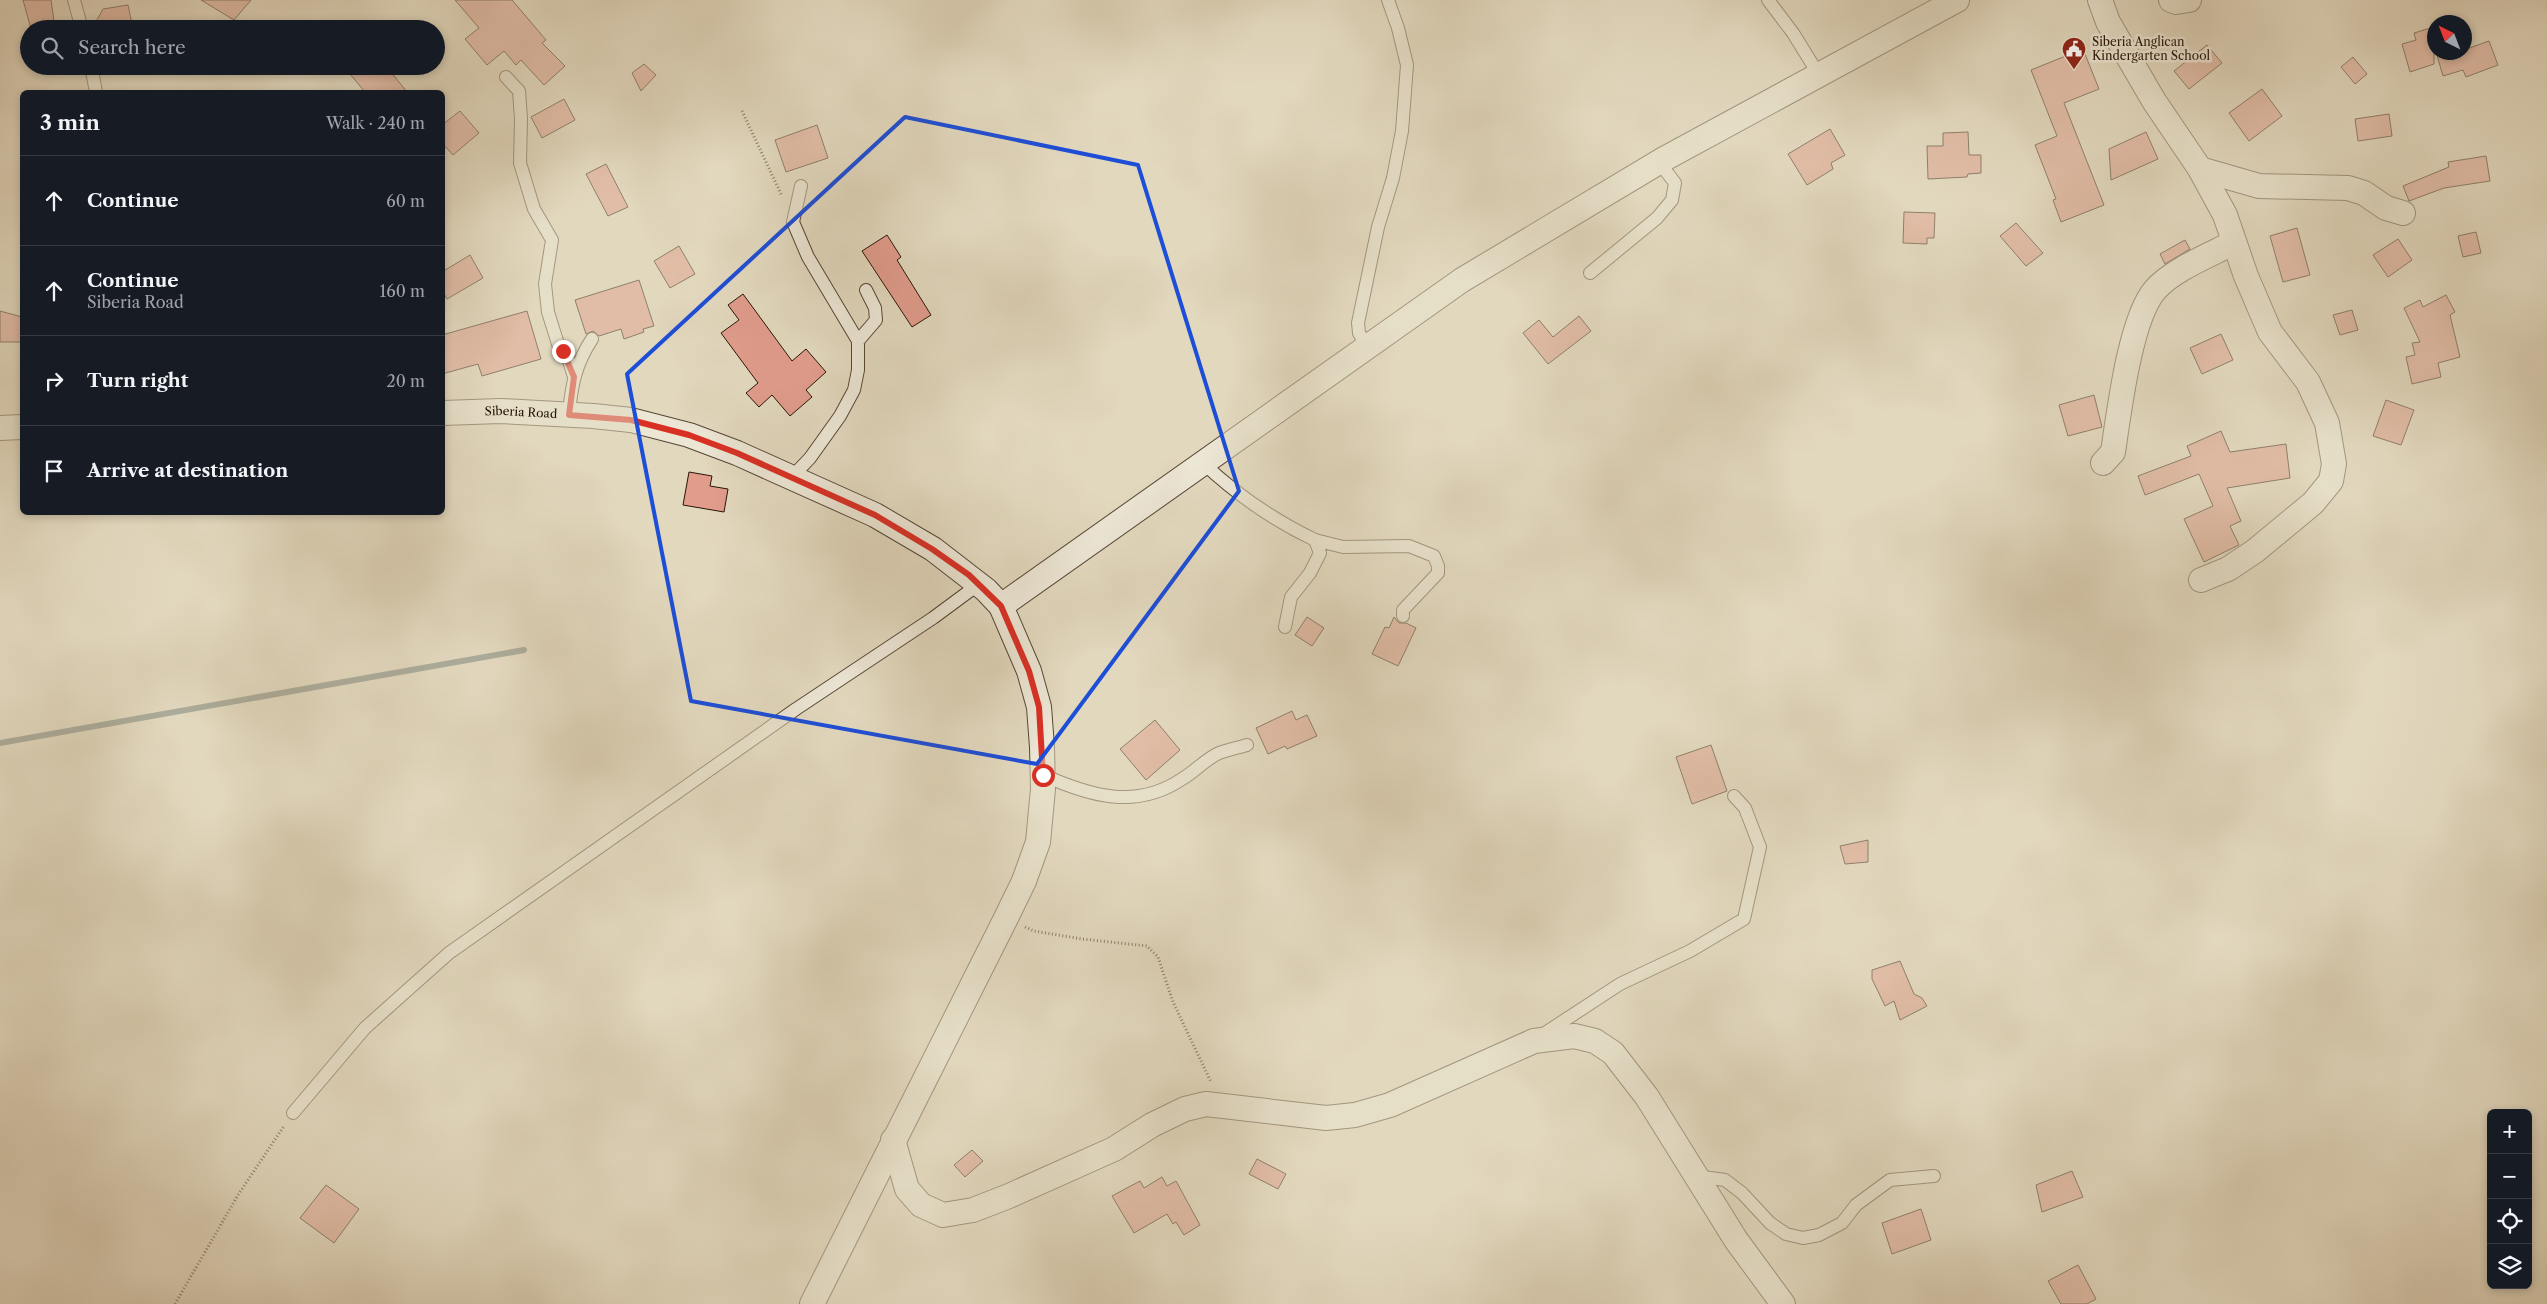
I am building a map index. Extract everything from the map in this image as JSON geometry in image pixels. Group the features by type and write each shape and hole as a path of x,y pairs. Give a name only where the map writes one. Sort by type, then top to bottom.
{"street":[{"path":"812,1304 1006,918 1024,881 1038,842 1043,775 1039,707 1029,671 1001,606 1462,280 1659,162 1957,0"},
{"path":"2100,0 2108,22 2154,101 2200,169 2225,214 2233,243 2270,332 2308,382 2320,403 2327,424 2334,464 2331,481 2314,503 2255,551 2228,569 2201,580"},
{"path":"2171,0 2176,2 2189,0"},
{"path":"2200,169 2259,186 2348,188 2364,193 2386,208 2403,213"},
{"path":"2103,463 2113,452 2135,331 2142,309 2160,286 2188,267 2233,243"},
{"name":"Siberia Road","path":"445,413 501,411 631,420 689,435 737,453 875,515 932,549 978,584 1001,606"},
{"path":"0,428 20,427"},
{"path":"893,1140 907,1189 921,1205 944,1215 973,1210 1009,1196 1114,1149 1152,1125 1185,1109 1206,1104 1326,1118 1355,1115 1390,1105 1534,1041 1574,1036 1595,1041 1613,1053 1647,1097 1736,1240 1783,1304"}],"lane":[{"path":"74,0 80,20"},
{"path":"1367,347 1359,333 1358,324 1378,227 1393,178 1400,140 1407,65 1388,0"},
{"path":"1768,0 1793,33 1819,75"},
{"path":"93,75 96,90"},
{"path":"506,76 519,91 522,119 520,163 534,209 552,240 545,284 548,312 558,344 569,361 574,377"},
{"path":"1590,273 1640,233 1672,200 1675,183 1659,162"},
{"path":"791,478 810,458 854,390 858,370 858,341 808,257 793,222 801,186"},
{"path":"858,341 876,320 875,308 866,290"},
{"path":"569,415 574,377 583,352 592,339"},
{"path":"1203,463 1231,489 1283,525 1315,540 1343,547 1409,546 1434,556 1438,566 1438,573 1403,610 1403,616"},
{"path":"1285,626 1291,597 1310,573 1320,553 1315,540"},
{"path":"293,1113 365,1028 449,953 796,709 933,618 978,584"},
{"path":"1043,775 1072,788 1113,797 1137,798 1157,792 1181,780 1217,754 1247,745"},
{"path":"1534,1041 1620,984 1690,951 1744,919 1760,848 1745,808 1734,796"},
{"path":"1696,1176 1726,1180 1742,1193 1770,1223 1786,1234 1803,1238 1819,1235 1842,1223 1856,1204 1890,1180 1934,1176"}],"path":[{"path":"742,111 793,222"},
{"path":"1006,918 1034,931 1147,946 1158,957 1173,1002 1208,1078 1230,1106"},
{"path":"175,1304 238,1195 293,1113"}],"highlighted area":[{"path":"905,117 1138,165 1239,491 1037,764 691,701 627,374"}],"building":[{"path":"23,0 51,0 54,20 29,20"},
{"path":"201,0 251,0 234,20"},
{"path":"455,0 512,0 546,40 542,43 565,66 544,85 521,60 516,65 504,51 487,65 465,39 479,28"},
{"path":"128,5 131,20 97,20 103,9"},
{"path":"2427,29 2427,60 2434,60 2434,64 2410,72 2402,44 2416,40 2414,33"},
{"path":"2489,41 2498,65 2466,77 2463,70 2443,76 2438,60 2472,60 2472,47"},
{"path":"2207,45 2222,63 2189,89 2174,71"},
{"path":"2083,49 2099,89 2064,103 2104,205 2061,222 2053,200 2056,199 2035,145 2057,136 2031,70"},
{"path":"2353,57 2367,74 2355,84 2341,67"},
{"path":"644,64 656,75 641,91 632,73"},
{"path":"351,75 393,75 405,90 363,90"},
{"path":"2262,89 2282,116 2249,141 2229,113"},
{"path":"564,99 575,120 542,138 531,117"},
{"path":"460,111 479,133 453,155 445,146 445,123"},
{"path":"2389,114 2392,136 2358,141 2355,119"},
{"path":"817,125 828,158 786,172 775,140"},
{"path":"1830,129 1845,155 1831,163 1833,169 1807,185 1788,154"},
{"path":"1968,132 1969,155 1981,155 1981,173 1968,174 1967,177 1928,179 1927,146 1943,146 1943,133"},
{"path":"2146,132 2158,159 2111,180 2109,149"},
{"path":"2486,156 2490,181 2444,188 2409,201 2403,186 2449,167 2448,162"},
{"path":"606,164 628,207 608,216 586,174"},
{"path":"1904,212 1935,213 1934,238 1927,238 1927,244 1903,243"},
{"path":"2016,223 2043,253 2026,266 2000,236"},
{"path":"2297,228 2310,275 2283,282 2270,236"},
{"path":"2476,232 2481,253 2463,257 2458,236"},
{"path":"887,235 901,257 897,260 931,315 912,327 862,251"},
{"path":"2398,239 2412,260 2388,277 2373,255"},
{"path":"2185,240 2190,249 2165,264 2160,254"},
{"path":"679,246 695,274 670,288 654,261"},
{"path":"470,255 483,278 447,299 445,295 445,270"},
{"path":"639,280 654,326 643,329 644,332 624,339 621,329 599,336 593,331 586,334 575,300"},
{"path":"743,294 792,361 806,349 826,372 806,390 812,397 790,416 772,395 759,407 746,393 758,383 721,333 739,320 728,305"},
{"path":"2446,295 2455,312 2450,315 2460,357 2438,363 2441,377 2412,384 2406,357 2415,355 2412,343 2420,342 2404,308 2420,300 2423,307"},
{"path":"2352,310 2358,330 2340,335 2333,315"},
{"path":"0,311 20,316 20,342 0,342"},
{"path":"527,311 541,359 482,376 478,364 445,373 445,334"},
{"path":"1579,316 1591,331 1548,364 1523,333 1539,320 1553,337"},
{"path":"2221,334 2233,360 2202,374 2190,348"},
{"path":"2094,395 2102,427 2068,436 2059,405"},
{"path":"2386,400 2414,410 2401,445 2373,436"},
{"path":"2221,431 2230,452 2286,444 2290,478 2227,488 2241,521 2230,526 2239,545 2204,562 2184,519 2213,506 2199,474 2145,495 2138,476 2191,456 2187,446"},
{"path":"689,472 712,476 710,486 728,489 724,512 683,505"},
{"path":"1307,617 1324,628 1312,646 1295,635"},
{"path":"1394,617 1399,623 1406,623 1416,628 1398,666 1372,654 1385,627 1389,628"},
{"path":"1292,711 1296,720 1307,715 1317,736 1287,749 1285,746 1268,754 1256,728"},
{"path":"1155,720 1180,750 1146,780 1120,749"},
{"path":"1711,745 1727,791 1692,804 1676,757"},
{"path":"1868,840 1868,862 1845,864 1840,846"},
{"path":"1900,961 1914,994 1922,998 1927,1006 1900,1020 1894,1001 1885,1006 1872,979 1872,970"},
{"path":"972,1150 983,1161 965,1177 954,1165"},
{"path":"1257,1159 1286,1174 1278,1189 1249,1174"},
{"path":"2072,1171 2083,1197 2042,1212 2036,1185"},
{"path":"1162,1177 1167,1186 1176,1181 1200,1225 1184,1235 1176,1222 1173,1224 1167,1214 1134,1233 1112,1196 1140,1181 1144,1188"},
{"path":"326,1185 359,1209 334,1243 300,1218"},
{"path":"1921,1209 1931,1240 1892,1254 1882,1223"},
{"path":"2078,1265 2096,1299 2087,1304 2061,1304 2048,1281"}],"waterway":[{"path":"0,743 524,650"}],"place":[{"name":"Siberia Anglican Kindergarten School","path":"2074,70"}],"route":[{"path":"563,351 569,361 574,377 569,415 631,420 689,435 737,453 875,515 932,549 969,575 986,590 1001,606 1029,671 1039,707 1043,775"}]}
